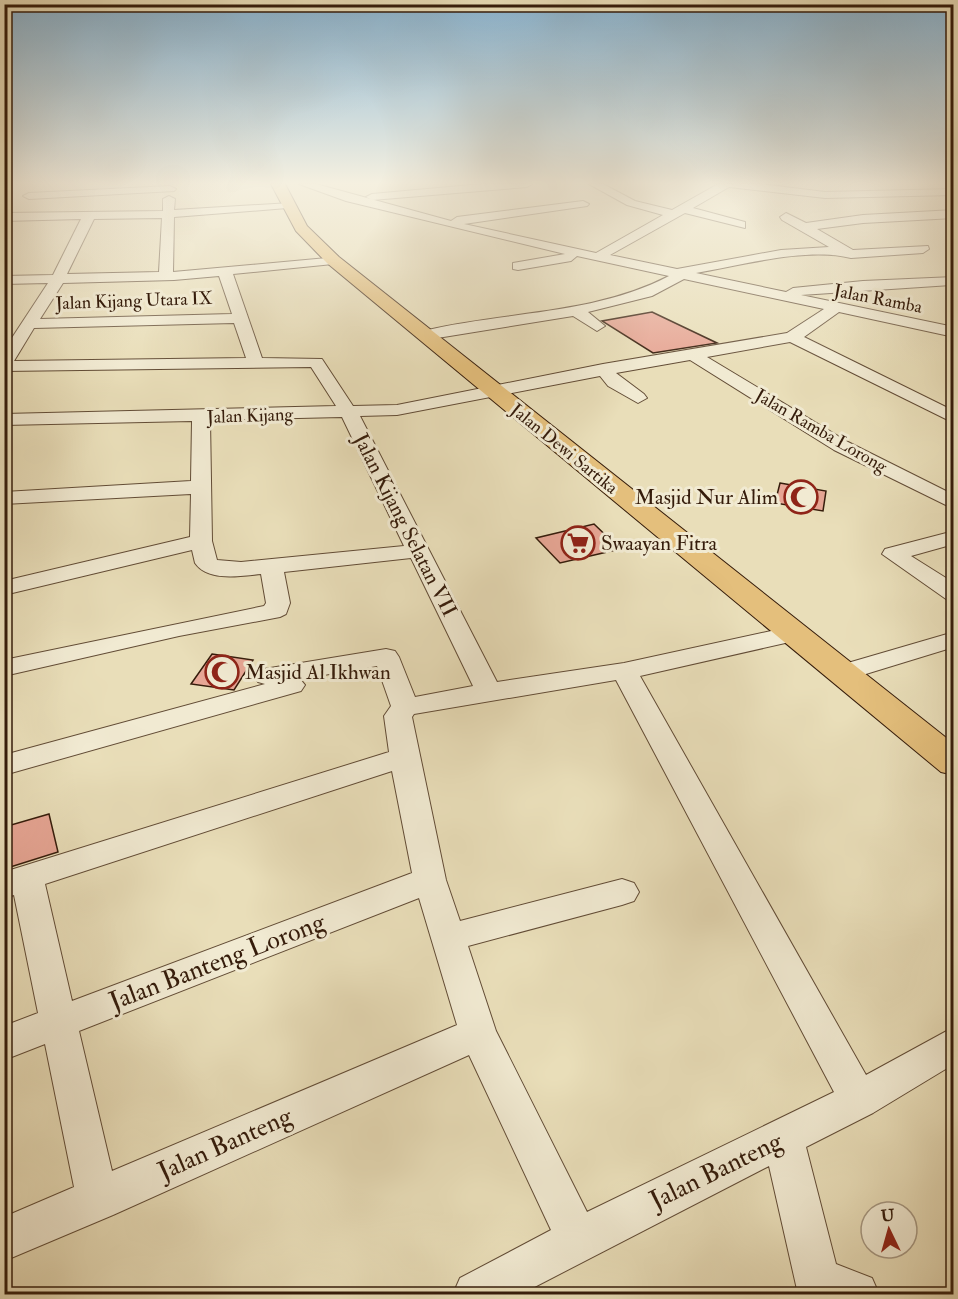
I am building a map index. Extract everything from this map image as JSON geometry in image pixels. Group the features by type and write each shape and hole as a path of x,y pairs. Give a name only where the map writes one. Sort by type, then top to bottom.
{"main road":[{"name":"Jalan Dewi Sartika","path":"318,245 333,260 492,390 954,763"}],"street":[{"name":"Jalan Kijang Utara IX","path":"4,364 58,279 75,245"},
{"name":"Jalan Kijang Utara IX","path":"169,245 171,276"},
{"name":"Jalan Ramba","path":"540,245 834,309 954,332"},
{"path":"518,266 590,256 614,245"},
{"path":"835,245 855,254 923,249"},
{"path":"425,335 576,311 647,293 676,275 781,254 844,250"},
{"path":"4,280 58,279 96,285 333,260"},
{"name":"Jalan Kijang Utara IX","path":"225,272 255,361"},
{"path":"135,292 173,290 171,276"},
{"path":"769,295 863,285 951,281"},
{"path":"492,390 792,337 834,309"},
{"path":"576,311 597,326"},
{"name":"Jalan Kijang Utara IX","path":"30,324 240,318"},
{"path":"792,337 954,418"},
{"name":"Jalan Ramba Lorong","path":"691,354 849,451 954,503"},
{"name":"Jalan Kijang Selatan VII","path":"4,364 316,362 349,413 489,692"},
{"path":"603,369 614,382 638,398"},
{"name":"Jalan Kijang","path":"7,424 349,413 407,409 492,390"},
{"path":"201,417 201,541 206,563 215,568 229,570 418,551"},
{"path":"4,498 201,487"},
{"path":"954,537 893,554 954,594"},
{"path":"4,588 201,541"},
{"path":"4,668 179,628 271,612 277,609 278,603 271,566"},
{"path":"578,1240 478,1033 430,880 404,757 398,716 405,706 624,671 794,634"},
{"path":"843,673 954,639"},
{"path":"247,680 386,657 405,706"},
{"path":"624,671 859,1100"},
{"path":"4,765 292,685"},
{"path":"98,1200 61,1023 16,882 404,757"},
{"name":"Jalan Banteng Lorong","path":"4,1043 430,880"},
{"path":"447,938 622,892"},
{"name":"Jalan Banteng","path":"4,1239 478,1033"},
{"name":"Jalan Banteng","path":"476,1294 578,1240 859,1100 954,1044"},
{"path":"783,1138 831,1289"}],"building":[{"path":"652,312 717,343 653,353 602,321"},
{"name":"Masjid Nur Alim","path":"780,483 826,491 823,511 775,503"},
{"name":"Swaayan Fitra","path":"594,524 620,549 560,563 536,538"},
{"name":"Masjid Al Ikhwan","path":"212,654 253,660 234,690 191,684"},
{"path":"49,814 58,852 4,869 4,827"}],"place":[{"name":"Masjid Nur Alim","path":"801,497"},
{"name":"Swaayan Fitra","path":"578,543"},
{"name":"Masjid Al Ikhwan","path":"222,672"}]}
